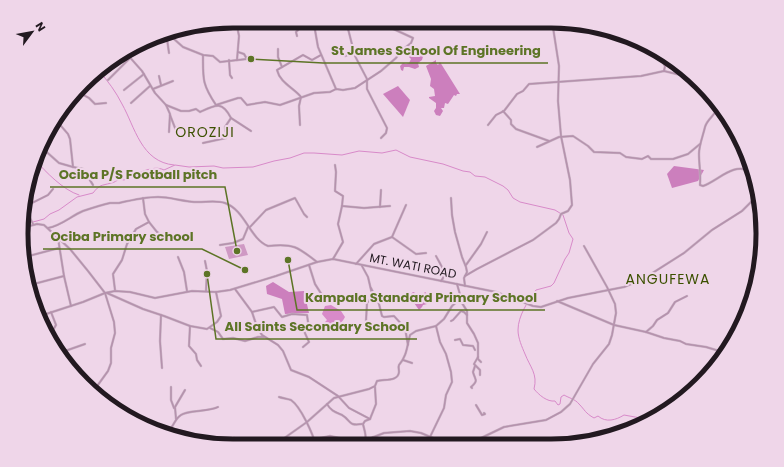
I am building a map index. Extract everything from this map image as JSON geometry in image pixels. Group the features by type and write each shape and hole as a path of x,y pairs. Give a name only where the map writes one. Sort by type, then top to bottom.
{"street":[{"path":"297,36 296,32 300,28"},
{"path":"314,28 321,55 336,90"},
{"path":"348,28 354,52 367,81 367,89 388,128 386,133 381,138"},
{"path":"166,105 181,111 196,109 200,112 216,105 241,98 247,105 265,102 280,105 314,93 355,88 382,71 411,42 413,38 391,28"},
{"path":"465,276 509,251 533,240 556,222 561,214 568,211 572,205 569,176 561,136 558,60 553,28"},
{"path":"238,31 238,60"},
{"path":"172,37 183,47 203,55 213,56 220,62 247,59 246,55 238,52"},
{"path":"167,39 169,54"},
{"path":"278,49 278,57 282,67"},
{"path":"345,56 354,52"},
{"path":"203,55 203,82 216,105 224,107 231,118 251,131"},
{"path":"301,97 285,83 277,70 303,55 312,60 321,55"},
{"path":"108,80 130,58 144,74 153,89 166,105 178,133"},
{"path":"229,60 230,74 232,78"},
{"path":"662,61 665,66 664,71"},
{"path":"488,125 496,115 503,111 517,94 523,91 528,84 641,76 664,71 682,76"},
{"path":"124,90 144,74"},
{"path":"159,76 161,85"},
{"path":"153,89 173,81"},
{"path":"131,103 151,85"},
{"path":"82,94 95,104 106,103"},
{"path":"300,125 299,106 301,97"},
{"path":"503,111 511,120 511,124 516,129 549,141"},
{"path":"716,111 706,124 700,144 700,184 702,186 709,184 738,168 746,169"},
{"path":"169,132 170,114"},
{"path":"203,142 226,138 225,127 231,118"},
{"path":"60,125 68,134 70,139 73,167"},
{"path":"537,147 561,136 574,136 594,152 621,153 626,157 642,159 648,156 652,160 673,159 688,154 700,144"},
{"path":"46,151 59,163 83,169 93,185"},
{"path":"333,259 343,242 338,224 344,196 336,192 334,189 336,175 335,165"},
{"path":"30,204 48,195 53,189"},
{"path":"380,207 381,190"},
{"path":"48,228 58,226 79,213 102,205 143,198 160,197 198,202 221,202 230,205 268,246 291,246 300,249 317,262"},
{"path":"143,198 145,214 149,222 157,232 165,237"},
{"path":"220,245 233,243 243,239 249,227 266,211 278,204 295,198 307,217"},
{"path":"451,198 455,232 462,257 466,265 467,272 465,276 465,286"},
{"name":"MT. WATI ROAD","path":"45,314 115,291 155,298 187,291 216,292 235,289 317,262 333,259 502,293 537,307 633,284 660,269 684,253 712,230 742,211 753,200"},
{"path":"356,264 374,244 392,237 406,205"},
{"path":"342,206 364,208 390,206"},
{"path":"29,215 33,224"},
{"path":"115,291 113,274 122,260 127,244 136,229 149,222"},
{"path":"28,226 33,224 43,224 48,228 86,267 106,293 114,322 115,333 111,348 111,363 108,371 97,387"},
{"path":"466,265 481,244 487,232"},
{"path":"392,237 416,254 426,253"},
{"path":"58,238 58,248 71,306"},
{"path":"477,439 488,436 504,427 543,420 565,410 593,364 609,344 614,325 616,308 584,246"},
{"path":"29,256 58,248"},
{"path":"436,256 444,273 444,278 441,281"},
{"path":"178,257 184,272 187,291"},
{"path":"204,261 207,271 206,291"},
{"path":"309,265 315,284 322,294"},
{"path":"362,266 367,273 372,297 367,303 366,321"},
{"path":"34,284 64,276"},
{"path":"457,284 462,304 467,311 467,323 478,343 476,350 477,359 474,364 475,366 473,372 477,378 472,388"},
{"path":"371,288 379,304 382,316 394,316 404,327 408,348"},
{"path":"235,289 252,312 256,320 257,327 264,337 280,347 291,370 309,377 335,396 368,389 375,386"},
{"path":"106,293 143,309 190,326 204,329 210,328 221,316 216,292"},
{"path":"646,332 657,320 669,312 676,302 686,296"},
{"path":"327,404 331,411 344,417 349,423 355,425 363,424 365,421 370,419 376,404 375,386 378,380 391,379 399,373 399,365 408,348 410,335 414,332 436,326 444,319 452,306 461,298"},
{"path":"557,301 614,325 719,351"},
{"path":"252,312 274,307 282,316 292,314 307,315 311,328 304,331 309,342 303,347"},
{"path":"451,321 454,320 461,311 467,316"},
{"path":"51,312 56,325 53,330"},
{"path":"161,315 160,348 162,368"},
{"path":"190,326 189,346 196,354 197,360 201,366"},
{"path":"430,437 444,408 446,395 452,382 446,354 440,342 436,326"},
{"path":"210,328 218,332 223,339 233,338 245,341 258,337 264,337"},
{"path":"455,340 460,339 463,345 473,346 480,362"},
{"path":"65,351 85,344"},
{"path":"403,360 412,363"},
{"path":"475,366 480,370 480,376"},
{"path":"171,387 171,400 176,419"},
{"path":"174,408 185,390"},
{"path":"283,439 307,422 335,396"},
{"path":"338,396 350,408 370,419"},
{"path":"279,397 291,400 307,422 314,439"},
{"path":"476,405 482,415 485,414 484,413"},
{"path":"199,436 171,428 176,419 185,413 209,410 218,407"},
{"path":"363,424 366,439"},
{"path":"369,439 389,431 418,431 435,439"},
{"path":"318,439 330,436 342,439"},
{"path":"283,439 292,439"}],"shaded area":[{"path":"414,47 424,53 422,60 418,63 419,67 415,69 404,67 403,71 401,70 400,66 403,63 409,63 411,59 409,54 411,56 413,54 411,49"},
{"path":"436,60 438,65 440,62 460,94 457,94 456,96 454,95 448,104 445,103 444,108 441,108 443,111 440,116 436,115 434,111 436,108 436,103 429,98 435,96 434,89 430,86 431,79 426,66"},
{"path":"398,86 410,100 403,117 383,94"},
{"path":"674,166 704,170 698,181 672,188 667,174"},
{"path":"244,244 248,255 229,259 225,247"},
{"path":"273,282 289,292 304,291 309,313 285,314 282,299 267,294 266,286"},
{"path":"413,292 423,295 425,292 428,295 427,304 423,305 419,310 412,300 411,294"},
{"path":"331,305 341,311 345,317 339,324 324,325 327,320 322,314 325,306"}],"waterway":[{"path":"102,75 117,95 127,113 135,133 146,150 163,162 174,165"},
{"path":"28,223 44,219 77,197 93,193 101,186 113,183 120,179 124,180 149,169 155,168 164,170 175,165 189,167 214,166 223,168 253,167 304,153 342,155 359,151 382,153 396,150 410,157 443,164 470,172 475,176 485,177 503,186 508,190 513,198 520,202 555,210 563,215 569,233 573,239 569,253 554,283 551,286 536,290 527,304 518,325 519,336 533,371 535,379 534,389 543,398 555,401 558,405 560,404 561,397 564,395 577,402 594,418 598,416 604,420 611,420 624,415 641,418"},
{"path":"40,165 61,185 79,195"}],"place":[{"name":"St James School Of Engineering","path":"251,59"},
{"name":"Ociba P/S Football pitch","path":"237,251"},
{"name":"Kampala Standard Primary School","path":"288,260"},
{"name":"Ociba Primary school","path":"245,270"},
{"name":"All Saints Secondary School","path":"207,274"}],"district":[{"name":"OROZIJI","path":"205,132"},
{"name":"ANGUFEWA","path":"668,279"}]}
